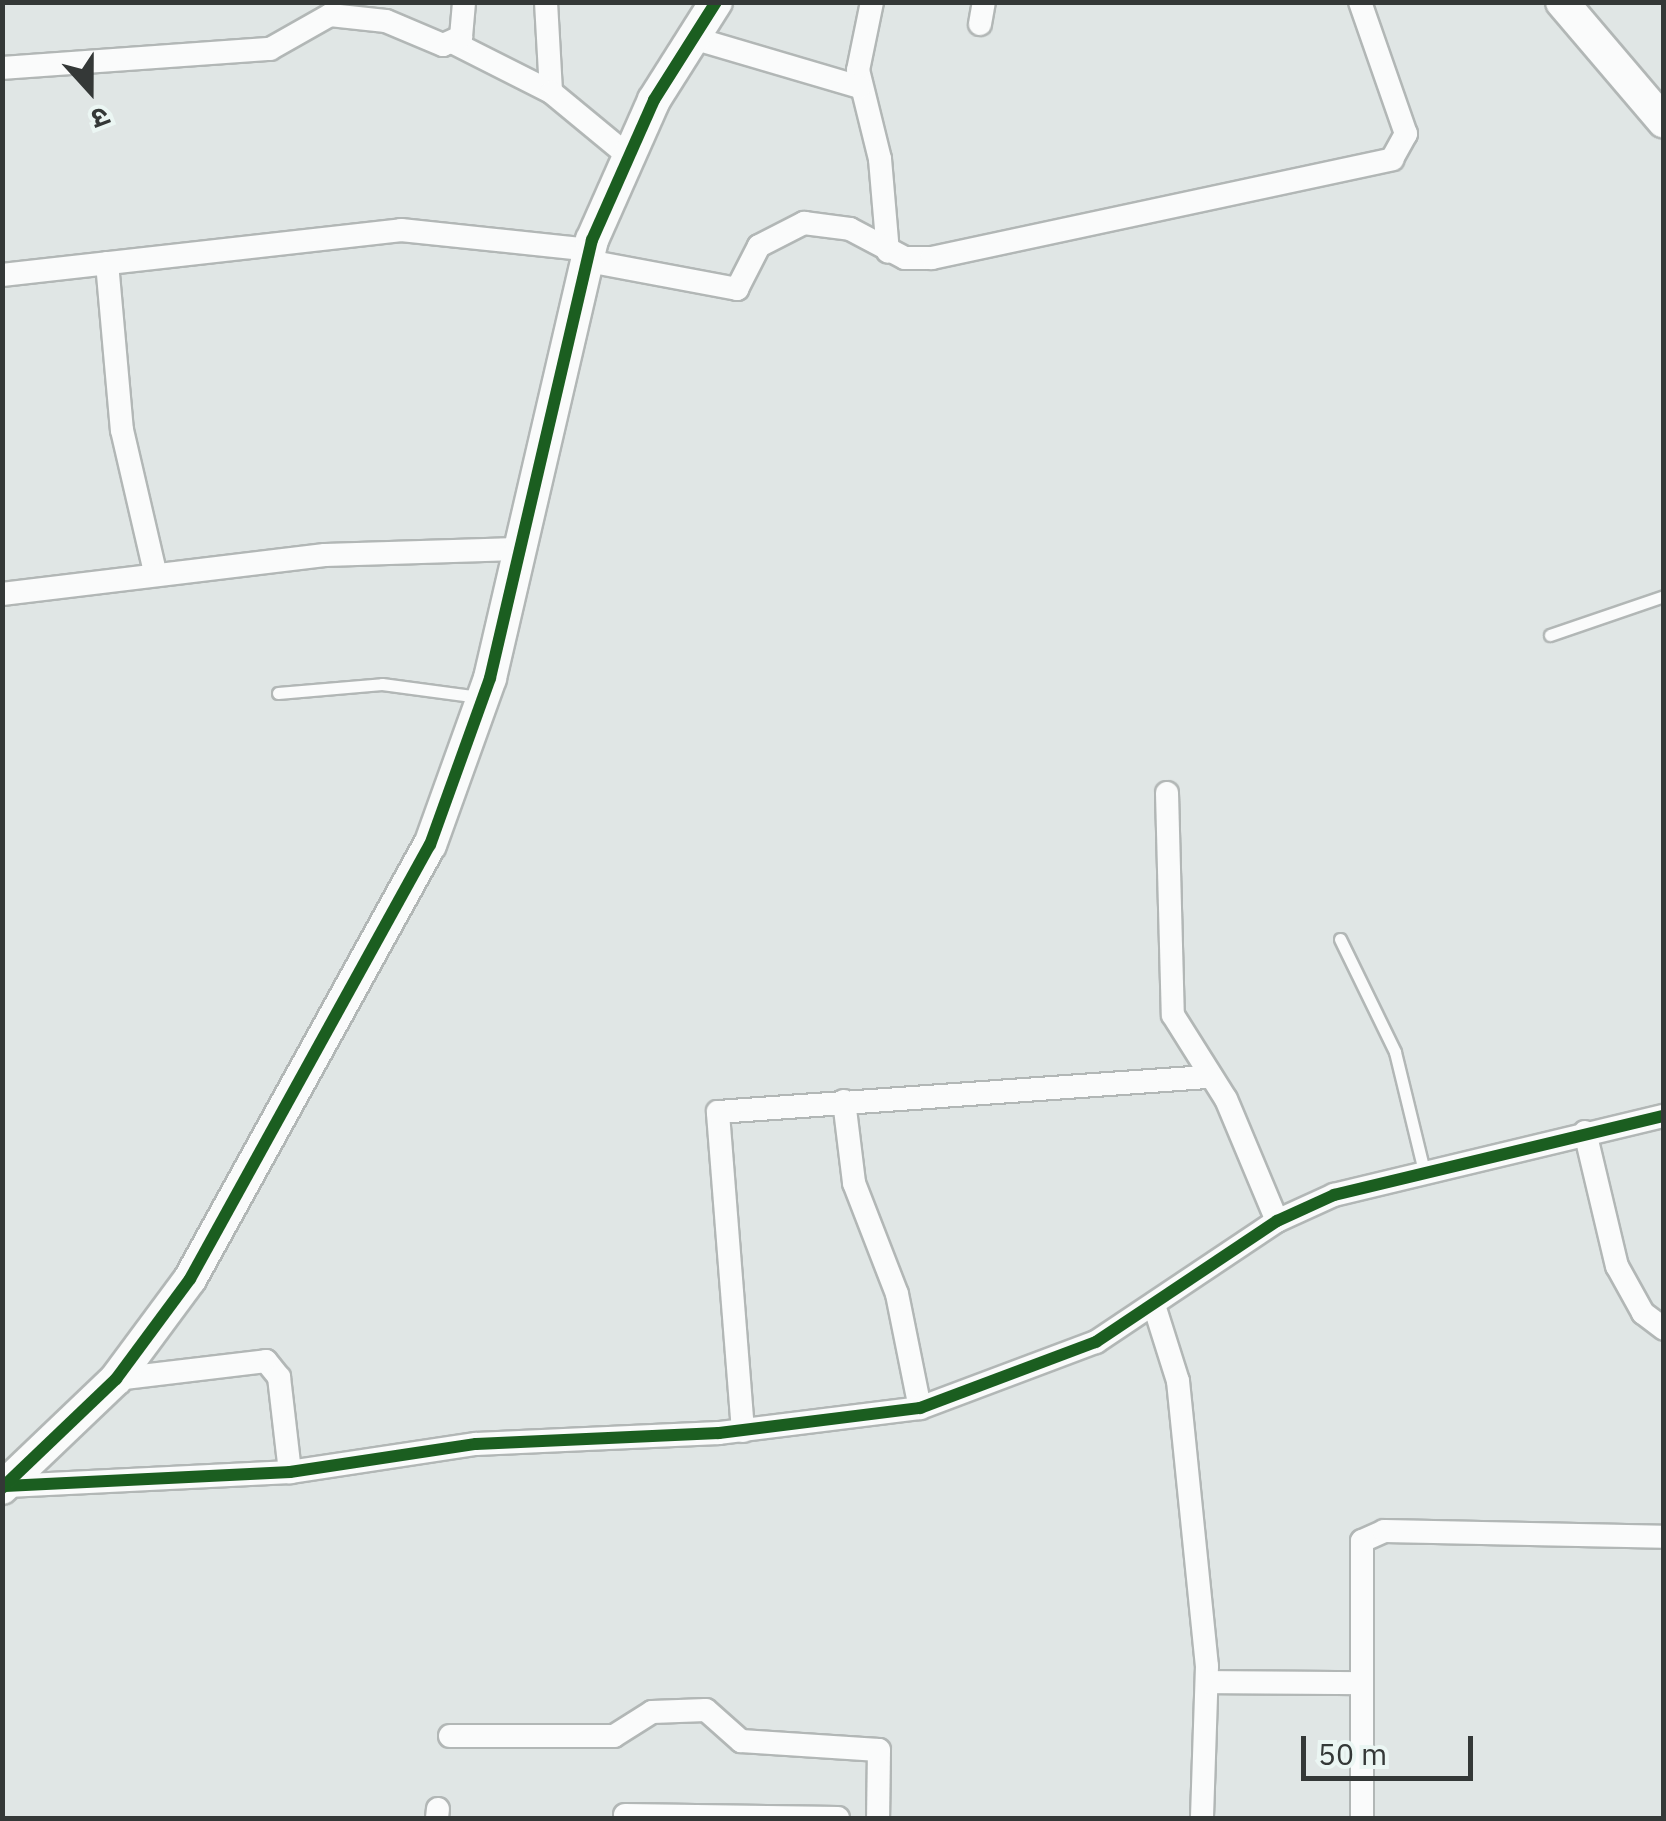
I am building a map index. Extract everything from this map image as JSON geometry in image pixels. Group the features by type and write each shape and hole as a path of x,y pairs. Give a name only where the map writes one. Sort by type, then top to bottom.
{"street":[{"path":"454,43 464,2"},
{"path":"546,2 551,92"},
{"path":"4,1487 116,1379 225,1223 423,858 484,698 589,256 626,154 716,2"},
{"path":"872,2 860,87 880,159 888,252"},
{"path":"2,274 401,230 589,256 736,289 759,246 804,223 850,229 888,252 932,258 1392,159 1406,134 1360,2"},
{"path":"1562,2 1664,122"},
{"path":"2,68 270,48 330,14 454,43 551,92 626,154"},
{"path":"693,38 860,87"},
{"path":"107,263 122,430 155,572"},
{"path":"2,594 155,572 520,548"},
{"path":"1166,793 1168,988 1173,1015 1211,1077 1277,1220"},
{"path":"743,1431 714,1117 733,1107 1211,1077"},
{"path":"844,1101 854,1184 897,1294 920,1408"},
{"path":"4,1487 290,1472 476,1444 743,1431 920,1408 1024,1377 1154,1306 1277,1220 1423,1167 1664,1116"},
{"path":"1584,1132 1617,1266 1642,1313 1664,1329"},
{"path":"1154,1306 1178,1381 1208,1682 1202,1818"},
{"path":"116,1379 266,1361 279,1377 290,1472"},
{"path":"1362,1818 1357,1566 1369,1536 1664,1537"},
{"path":"1208,1682 1360,1682"},
{"path":"450,1736 614,1736 652,1712 706,1710 742,1741 879,1750 878,1818"},
{"path":"625,1815 838,1818"}],"lane":[{"path":"1550,635 1664,596"},
{"path":"278,692 382,684 484,698"},
{"path":"1340,939 1396,1052 1423,1167"}],"cycle path":[{"path":"2,1488 116,1379 190,1279 430,845 490,678 592,240 654,100 716,2"},
{"path":"6,1486 290,1472 476,1444 719,1433 920,1408 1096,1342 1277,1221 1334,1195 1664,1116"}]}
